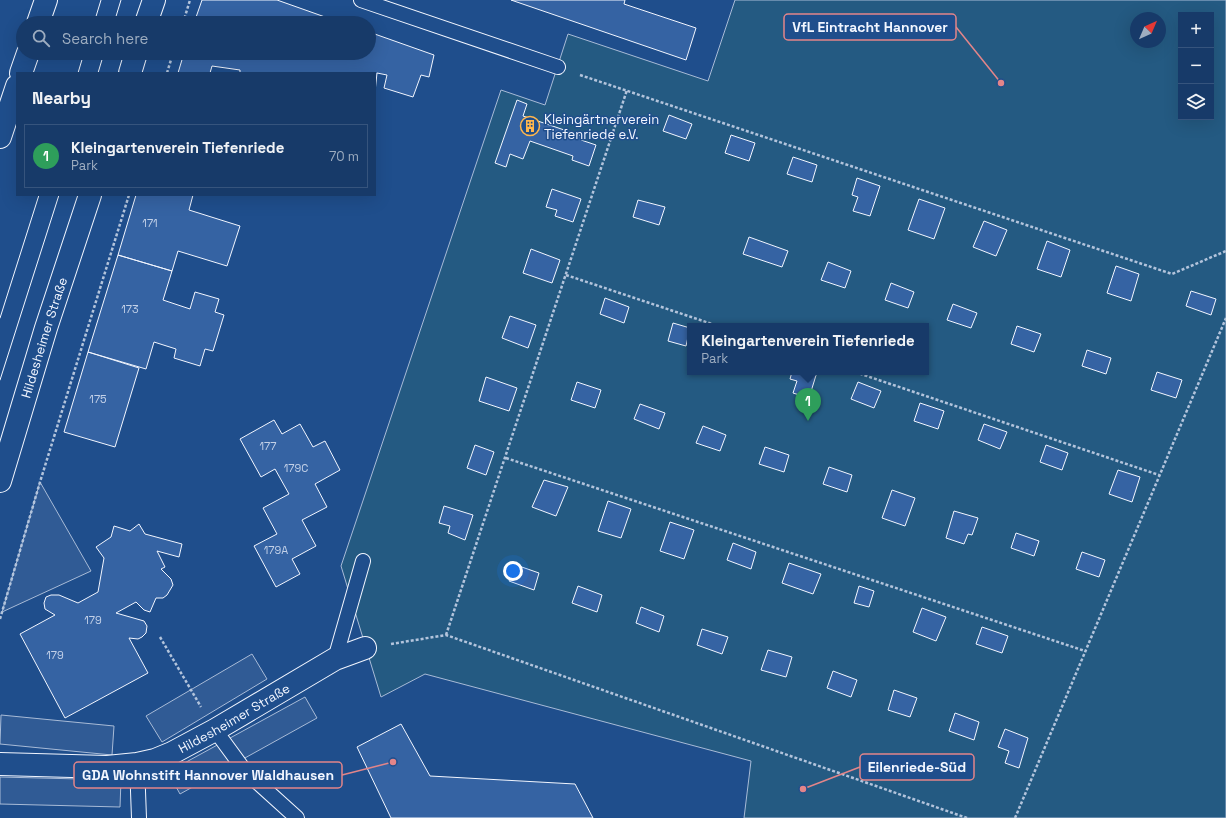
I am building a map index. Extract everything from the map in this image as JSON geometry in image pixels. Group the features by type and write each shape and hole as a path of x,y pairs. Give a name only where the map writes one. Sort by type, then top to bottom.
{"main road":[{"path":"40,16 46,0"},
{"path":"148,16 154,0"},
{"path":"21,72 26,60"},
{"path":"130,72 134,60"},
{"path":"0,138 16,89"},
{"name":"Hildesheimer Straße","path":"0,480 46,328 90,196"},
{"name":"Hildesheimer Straße","path":"0,764 107,767 137,764 172,753 215,730 335,659 365,648"}],"lane":[{"path":"361,0 558,67"},
{"path":"335,659 363,560"},
{"path":"215,730 245,771 297,818"},
{"path":"137,764 139,818"}],"path":[{"path":"185,16 190,0"},
{"path":"167,72 171,60"},
{"path":"558,67 1172,274 1226,251"},
{"path":"446,635 627,90"},
{"path":"0,619 129,196"},
{"path":"566,275 709,323"},
{"path":"1015,818 1226,318"},
{"path":"864,375 1159,475"},
{"path":"506,458 1085,651"},
{"path":"365,648 446,635 967,818"},
{"path":"160,637 215,730"}],"shaded area":[{"path":"735,0 1226,0 1226,818 744,818 751,761 425,674 381,697 341,566 501,90 545,105 568,34 708,81"},
{"path":"40,482 91,571 2,612"},
{"path":"252,654 267,679 162,742 146,716"},
{"path":"305,697 317,718 180,794 168,772"},
{"path":"1,715 114,726 112,755 0,744"},
{"path":"0,777 121,780 120,807 0,804"}],"building":[{"path":"202,0 277,0 322,16 196,16"},
{"path":"511,0 625,0 624,4 696,28 686,60"},
{"path":"376,34 434,55 429,77 421,75 413,97 384,88 387,75 377,73 376,82 376,72 240,72 240,70 212,66 210,72 178,72 182,60 376,60"},
{"name":"Kleingärtnerverein Tiefenriede e.V.","path":"517,100 527,104 523,116 582,136 581,140 596,145 589,166 572,160 573,156 530,141 523,159 510,154 506,167 495,163"},
{"path":"669,115 692,124 686,139 663,131"},
{"path":"731,135 755,143 749,161 725,153"},
{"path":"793,157 817,165 812,182 787,174"},
{"path":"857,178 880,186 870,216 853,211 858,197 852,195"},
{"path":"552,189 581,199 573,222 555,216 557,210 546,207"},
{"path":"136,196 193,196 189,210 240,226 227,266 178,251 172,271 118,255"},
{"path":"919,199 945,208 934,239 908,230"},
{"path":"638,200 665,207 659,225 633,217"},
{"path":"984,221 1007,230 996,256 973,247"},
{"path":"749,237 788,251 782,267 743,254"},
{"path":"1047,241 1070,250 1061,277 1037,269"},
{"path":"531,249 560,260 552,283 523,273"},
{"path":"118,255 172,271 163,300 190,309 195,292 219,299 215,312 224,315 213,351 205,349 200,366 174,358 176,349 154,342 146,369 88,352"},
{"path":"828,262 851,271 845,288 821,280"},
{"path":"1116,266 1139,274 1131,301 1107,293"},
{"path":"891,283 914,292 908,308 885,300"},
{"path":"1191,291 1216,299 1211,315 1186,306"},
{"path":"605,298 629,307 624,323 600,314"},
{"path":"953,304 977,313 971,328 947,320"},
{"path":"510,316 536,325 528,348 502,338"},
{"path":"673,323 687,327 686,346 668,341"},
{"path":"1017,326 1041,334 1034,352 1011,344"},
{"path":"1087,350 1111,358 1106,374 1082,366"},
{"path":"88,352 139,368 115,447 64,432"},
{"path":"1157,372 1182,380 1176,398 1151,390"},
{"path":"791,375 816,375 809,398 793,393 797,381 790,379"},
{"path":"486,377 517,388 509,411 479,401"},
{"path":"577,382 601,390 595,408 571,400"},
{"path":"858,382 881,391 874,408 851,399"},
{"path":"920,403 944,411 938,429 914,421"},
{"path":"640,404 665,413 659,429 634,419"},
{"path":"274,420 282,434 300,424 313,447 325,441 340,470 315,484 327,507 302,520 316,546 292,559 300,574 276,587 254,546 277,534 263,508 289,494 275,469 261,477 240,439"},
{"path":"984,424 1007,432 1000,449 978,440"},
{"path":"703,426 726,435 720,451 696,443"},
{"path":"475,445 494,452 486,475 467,468"},
{"path":"1046,445 1068,453 1062,470 1040,462"},
{"path":"765,447 789,455 784,472 759,464"},
{"path":"829,467 852,475 847,492 823,484"},
{"path":"1118,470 1140,477 1132,502 1109,494"},
{"path":"544,480 568,487 556,516 532,507"},
{"path":"892,490 915,498 905,526 882,518"},
{"path":"608,501 631,509 621,538 598,531"},
{"path":"444,506 473,515 465,540 448,533 450,526 439,523"},
{"path":"954,511 978,518 972,535 968,534 964,544 946,538"},
{"path":"670,522 694,530 684,559 660,551"},
{"path":"139,524 145,534 182,544 179,557 157,551 165,567 161,569 171,579 173,585 167,595 163,598 156,598 150,612 144,610 136,602 116,613 144,621 147,626 146,633 142,637 138,639 129,638 148,673 65,718 20,634 55,615 45,609 44,603 46,597 51,595 59,595 78,603 98,592 104,558 96,547 111,537 114,526 130,531"},
{"path":"1016,533 1039,541 1034,556 1011,548"},
{"path":"733,543 756,552 751,569 727,560"},
{"path":"1082,552 1105,560 1099,577 1076,569"},
{"path":"789,563 821,574 813,594 782,583"},
{"path":"516,565 539,573 534,590 509,581"},
{"path":"578,586 602,595 597,612 572,603"},
{"path":"859,586 874,591 869,607 854,603"},
{"path":"641,607 664,616 659,632 636,623"},
{"path":"922,608 946,617 936,641 913,632"},
{"path":"982,627 1008,636 1002,653 976,644"},
{"path":"702,629 728,637 722,654 697,645"},
{"path":"768,650 792,657 786,677 761,670"},
{"path":"833,671 857,680 851,697 827,688"},
{"path":"894,690 917,698 910,717 888,710"},
{"path":"955,713 979,722 974,740 949,731"},
{"path":"401,724 430,776 575,784 593,818 391,818 357,747"},
{"path":"1005,729 1028,738 1019,768 1005,763 1009,751 998,747"}],"tram line":[{"path":"96,16 101,0"},
{"path":"116,16 121,0"},
{"path":"78,72 82,60"},
{"path":"98,72 102,60"},
{"path":"0,318 39,196"},
{"path":"0,380 59,196"}],"place":[{"name":"VfL Eintracht Hannover","path":"1001,83"},
{"name":"Kleingärtnerverein Tiefenriede e.V.","path":"530,126"},
{"name":"Kleingartenverein Tiefenriede","path":"808,421"},
{"name":"GDA Wohnstift Hannover Waldhausen","path":"393,762"},
{"name":"Eilenriede-Süd","path":"803,789"}]}
